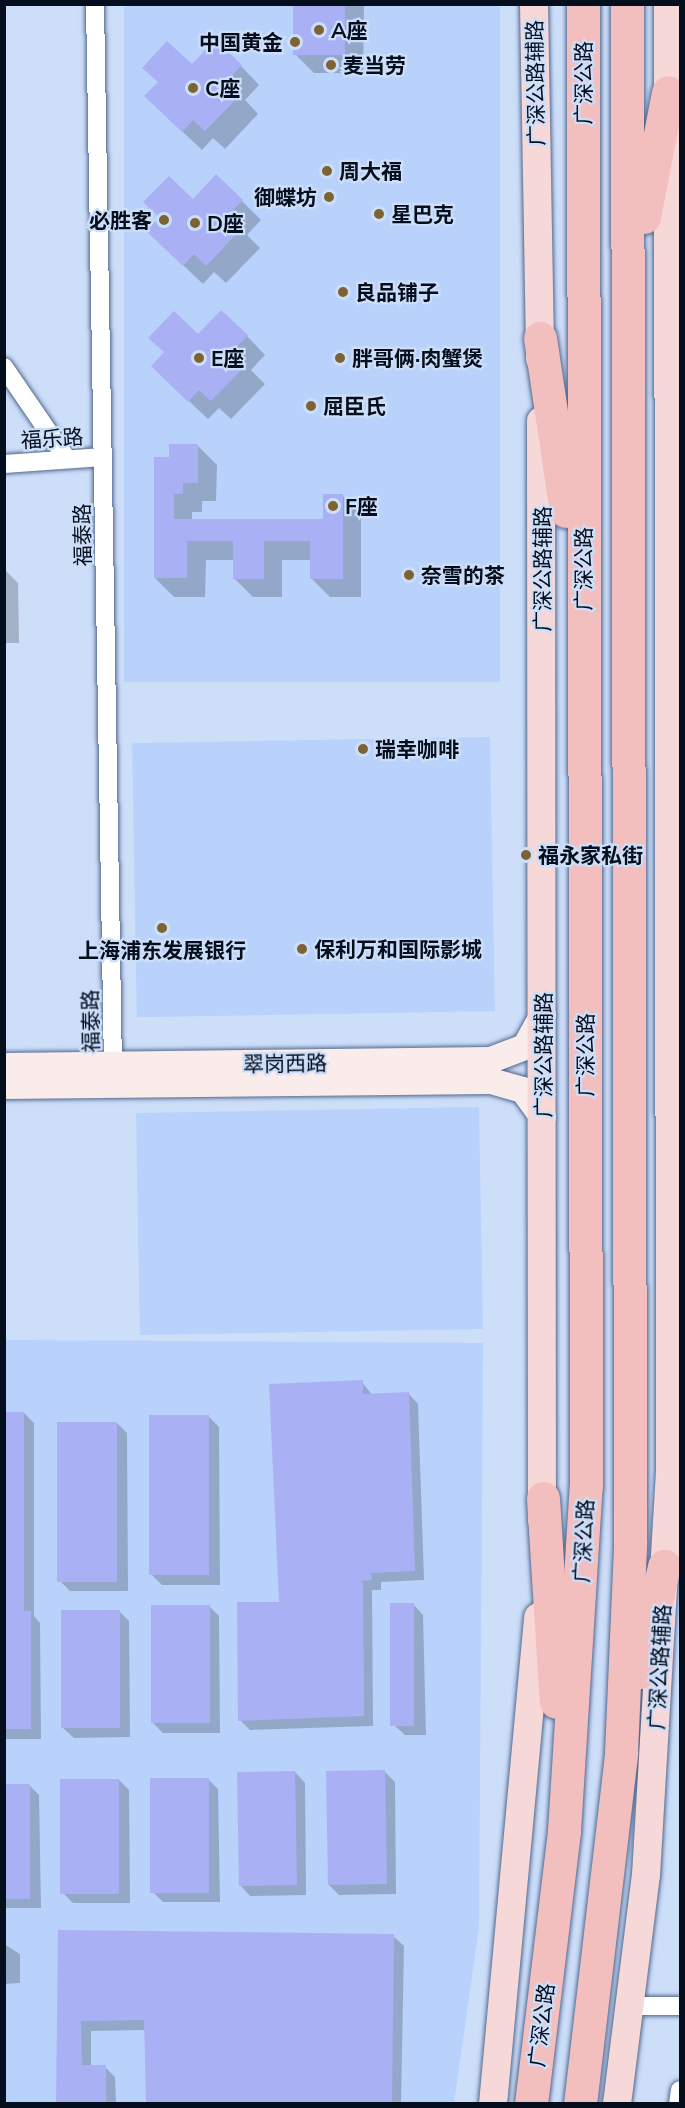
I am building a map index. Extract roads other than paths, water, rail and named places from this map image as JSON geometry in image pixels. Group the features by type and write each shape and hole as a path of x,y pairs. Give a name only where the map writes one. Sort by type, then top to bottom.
{"highway":[{"name":"广深公路","path":"531,2103 564,1831 586,1486 583,4"},
{"path":"580,2103 621,1753 630,1543 630,286 627,4"},
{"path":"630,286 668,92"},
{"path":"540,338 583,616"},
{"path":"543,1498 564,1831"},
{"path":"621,1753 664,1566"}],"main road":[{"name":"广深公路辅路","path":"493,2103 536,1676 543,1498 540,338 534,4"},
{"name":"广深公路辅路","path":"617,2103 646,1875 664,1566 675,1468 675,675 668,4"},
{"name":"翠岗西路","path":"4,1086 446,1071 510,1056 525,1047 543,1015"},
{"name":"翠岗西路","path":"4,1066 113,1065 446,1071 507,1083 534,1101 543,1118"}],"street":[{"name":"福泰路","path":"95,4 113,1065"},
{"path":"4,367 65,456"},
{"name":"福乐路","path":"4,464 65,456 103,457"},
{"path":"631,2006 681,2006"},
{"path":"678,2103 681,2090"}],"place":[{"name":"A座","path":"319,30"},
{"name":"中国黄金","path":"295,42"},
{"name":"麦当劳","path":"331,65"},
{"name":"C座","path":"193,88"},
{"name":"周大福","path":"327,171"},
{"name":"御蝶坊","path":"329,197"},
{"name":"星巴克","path":"379,214"},
{"name":"必胜客","path":"164,220"},
{"name":"D座","path":"195,223"},
{"name":"良品铺子","path":"343,292"},
{"name":"E座","path":"199,358"},
{"name":"胖哥俩·肉蟹煲","path":"340,358"},
{"name":"屈臣氏","path":"311,406"},
{"name":"F座","path":"333,506"},
{"name":"奈雪的茶","path":"409,575"},
{"name":"瑞幸咖啡","path":"363,749"},
{"name":"福永家私街","path":"526,855"},
{"name":"上海浦东发展银行","path":"162,928"},
{"name":"保利万和国际影城","path":"302,949"}]}
